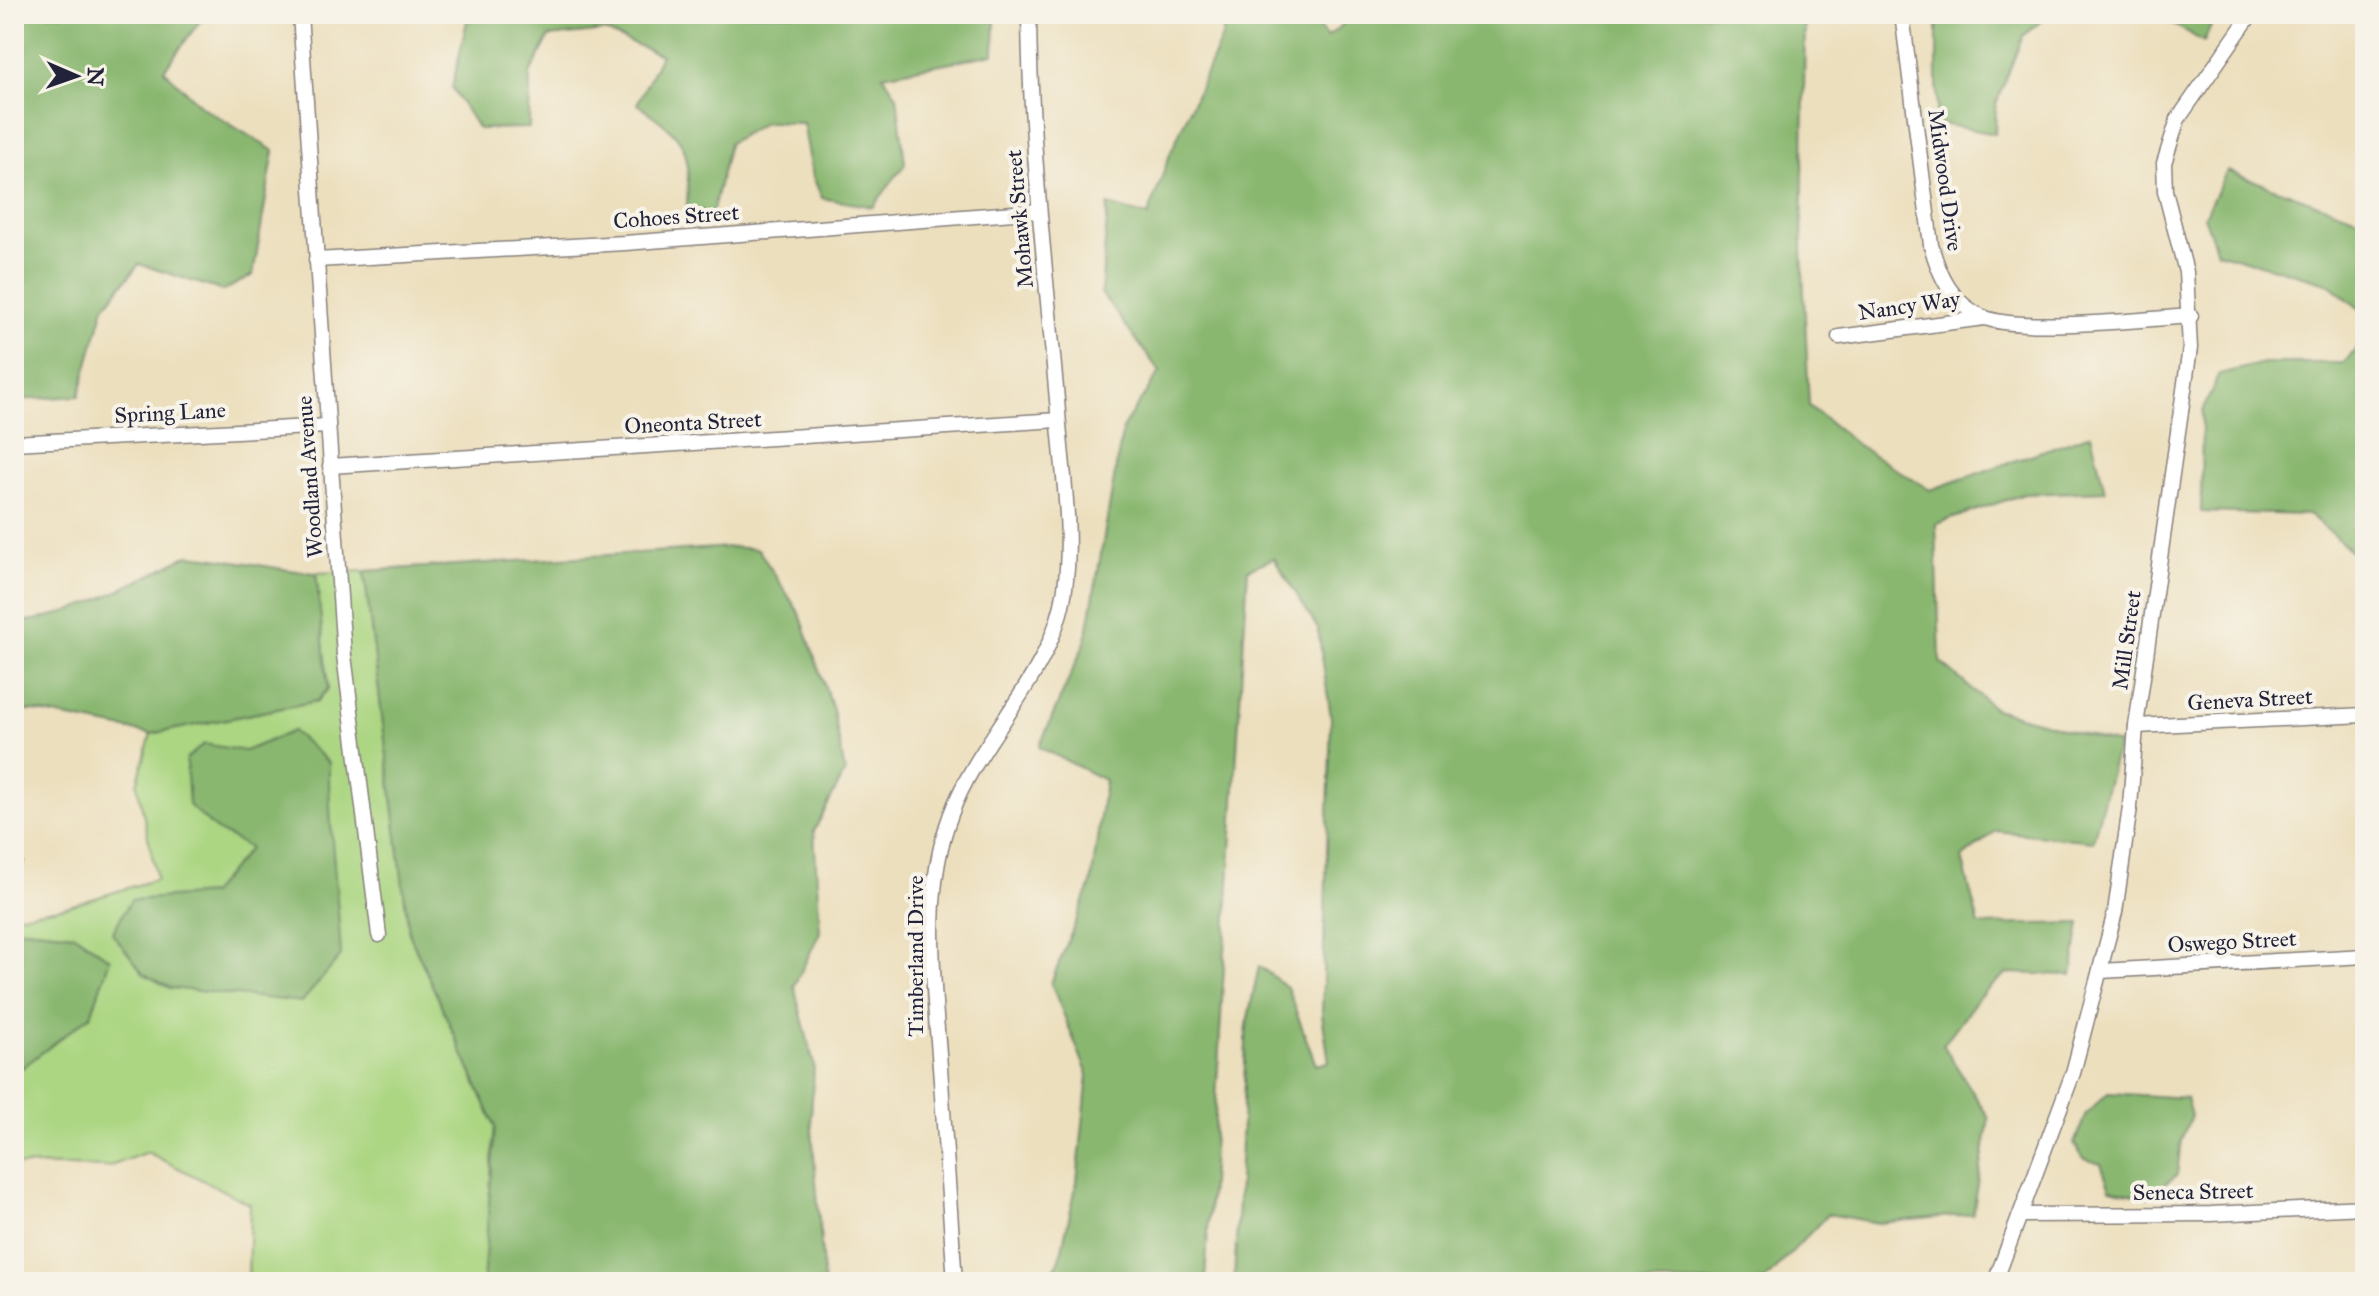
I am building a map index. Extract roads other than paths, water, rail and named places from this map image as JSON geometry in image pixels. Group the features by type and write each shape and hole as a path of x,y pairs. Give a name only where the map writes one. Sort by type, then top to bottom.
{"street":[{"name":"Woodland Avenue","path":"300,14 345,671 379,935"},
{"name":"Mohawk Street","path":"1029,14 1039,211 1058,420"},
{"name":"Midwood Drive","path":"1902,14 1931,245 1938,272 1966,307 1984,318"},
{"name":"Mill Street","path":"1995,1282 2023,1215 2073,1073 2115,912 2130,807 2136,726 2190,348 2191,316 2186,272 2165,191 2164,163 2178,119 2251,14"},
{"name":"Cohoes Street","path":"316,260 625,243 1039,211"},
{"path":"1984,318 2002,322 2077,323 2191,316"},
{"name":"Nancy Way","path":"1839,337 1984,318"},
{"name":"Oneonta Street","path":"330,466 1058,420"},
{"name":"Timberland Drive","path":"955,1282 934,984 934,880 941,845 965,783 1031,678 1057,622 1065,589 1067,543 1058,420"},
{"name":"Spring Lane","path":"14,443 328,426"},
{"name":"Geneva Street","path":"2136,726 2365,715"},
{"name":"Oswego Street","path":"2101,971 2365,956"},
{"name":"Seneca Street","path":"2023,1215 2211,1214 2365,1207"}]}
